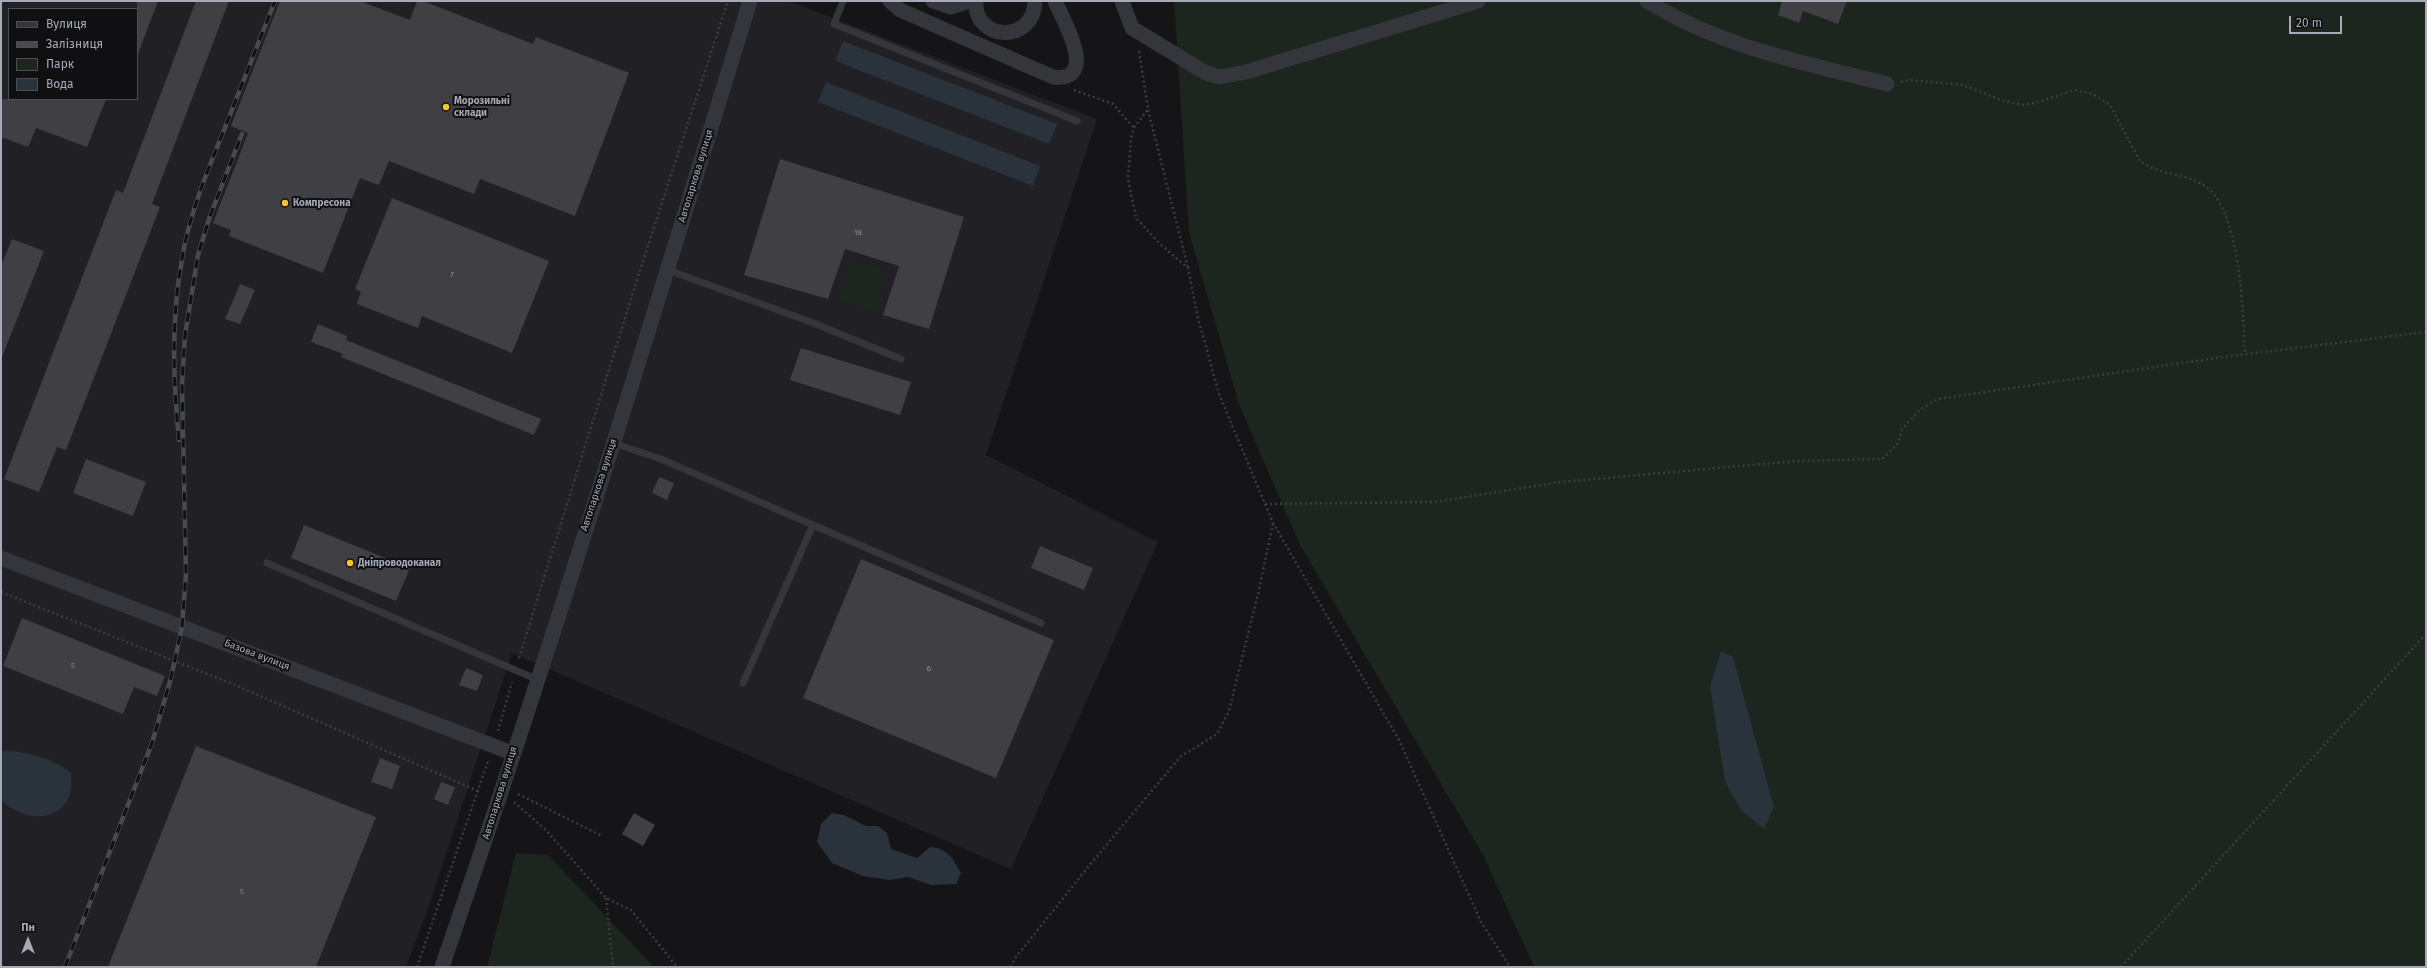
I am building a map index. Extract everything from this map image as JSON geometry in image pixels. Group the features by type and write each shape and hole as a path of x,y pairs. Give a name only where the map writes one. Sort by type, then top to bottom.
{"street":[{"name":"Автопаркова вулиця","path":"442,967 502,789 512,753 613,443 668,270 750,1"},
{"path":"890,1 900,10 1053,77 1061,78 1072,72 1077,62 1076,48 1055,1"},
{"path":"933,1 950,7 968,1"},
{"path":"976,1 977,14 981,21 987,27 1003,33 1012,33 1027,25 1035,10 1035,1"},
{"path":"1122,1 1132,28 1206,73 1219,77 1246,72 1478,1"},
{"path":"1647,1 1666,13 1749,49 1887,84"},
{"name":"Базова вулиця","path":"1,558 512,753"}],"lane":[{"path":"842,1 834,24 1077,121"},
{"path":"668,270 811,322 900,359"},
{"path":"613,443 661,459 1041,623"},
{"path":"743,683 812,525"},
{"path":"267,564 536,679"}],"path":[{"path":"417,967 494,746 516,670 639,274 728,1"},
{"path":"1132,28 1138,42 1148,109 1188,268 1197,314 1219,394 1264,504 1273,522 1398,740 1481,922 1510,967"},
{"path":"1061,78 1075,91 1113,104 1134,128"},
{"path":"1887,84 1909,80 1963,85 2002,100 2022,104 2039,102 2074,90 2093,94 2110,105 2140,161 2148,167 2203,184 2220,203 2234,247 2242,289 2245,354"},
{"path":"1148,109 1134,128 1128,179 1136,218 1160,244 1188,268"},
{"path":"1264,504 1434,502 1561,482 1796,462 1882,459 1897,445 1902,429 1921,409 1938,399 2245,354 2426,332"},
{"path":"1011,967 1016,958 1089,866 1180,757 1217,734 1231,704 1259,590 1273,522"},
{"path":"1,592 235,685 478,791"},
{"path":"2121,967 2426,634"},
{"path":"502,789 602,836"},
{"path":"502,789 546,830 606,898 631,910 677,967"},
{"path":"606,898 613,967"}],"shaded area":[{"path":"1,1 788,1 1097,119 986,455 1158,542 1011,869 512,653 429,906 406,967 1,967"}],"green space":[{"path":"1174,1 2426,1 2426,967 1534,967 1483,855 1299,543 1239,404 1189,233","holes":["1721,651 1732,657 1774,807 1725,782 1718,735"]},
{"path":"851,260 886,271 874,310 838,299"},
{"path":"516,853 548,855 654,967 487,967"}],"water":[{"path":"843,41 1057,124 1049,144 835,61"},
{"path":"826,82 1040,166 1033,186 818,102"},
{"path":"1721,651 1733,657 1774,807 1764,829 1741,810 1725,782 1710,687"},
{"path":"1,751 20,752 38,756 56,763 71,773 71,789 67,801 59,810 49,815 37,816 25,814 13,809 1,800"},
{"path":"832,813 844,815 866,826 878,826 887,833 891,849 917,858 930,847 941,849 952,858 961,873 956,884 931,885 908,877 890,880 863,876 832,863 817,842 821,824"}],"building":[{"path":"137,1 158,1 138,54 138,8"},
{"path":"196,1 229,1 152,204 160,207 66,450 57,447 39,492 4,479 116,190 123,193"},
{"name":"Морозильні склади","path":"280,1 360,1 410,20 417,1 423,1 533,44 536,37 629,73 575,216 480,179 474,194 389,161 379,185 360,178 323,273 229,236 231,230 213,223 248,133 231,126"},
{"path":"1782,1 1847,1 1838,24 1803,11 1799,23 1778,15"},
{"path":"1,99 106,100 87,147 36,128 28,147 1,137"},
{"path":"780,159 964,217 929,329 883,315 899,266 845,249 828,299 744,275"},
{"path":"392,198 549,261 512,353 422,316 418,328 357,304 361,292 355,289"},
{"path":"12,239 44,251 2,357 1,266"},
{"path":"240,284 255,290 240,324 225,319"},
{"path":"318,324 347,336 346,340 541,419 534,435 341,357 343,354 311,342"},
{"path":"801,348 911,382 900,415 790,380"},
{"path":"86,459 146,482 133,516 73,493"},
{"path":"659,477 674,483 667,500 652,493"},
{"name":"Дніпроводоканал","path":"304,525 410,568 396,601 291,558"},
{"path":"1040,546 1093,568 1084,590 1031,568"},
{"path":"861,559 1054,640 996,778 803,698"},
{"path":"22,618 165,676 157,696 134,687 123,714 3,666"},
{"path":"466,668 483,675 477,691 459,685"},
{"path":"196,746 376,817 316,967 108,967"},
{"path":"380,758 400,766 392,789 371,782"},
{"path":"441,782 455,787 448,805 434,799"},
{"path":"634,813 655,825 643,846 622,834"}],"railway":[{"path":"179,440 175,395 174,350 178,282 185,243 205,178 275,1"},
{"path":"65,967 152,743 171,678 182,627 186,573 182,384 185,335 198,255 210,216 242,134"}],"place":[{"name":"Морозильні склади","path":"446,107"},
{"name":"Компресона","path":"285,203"},
{"name":"Дніпроводоканал","path":"350,563"}]}
